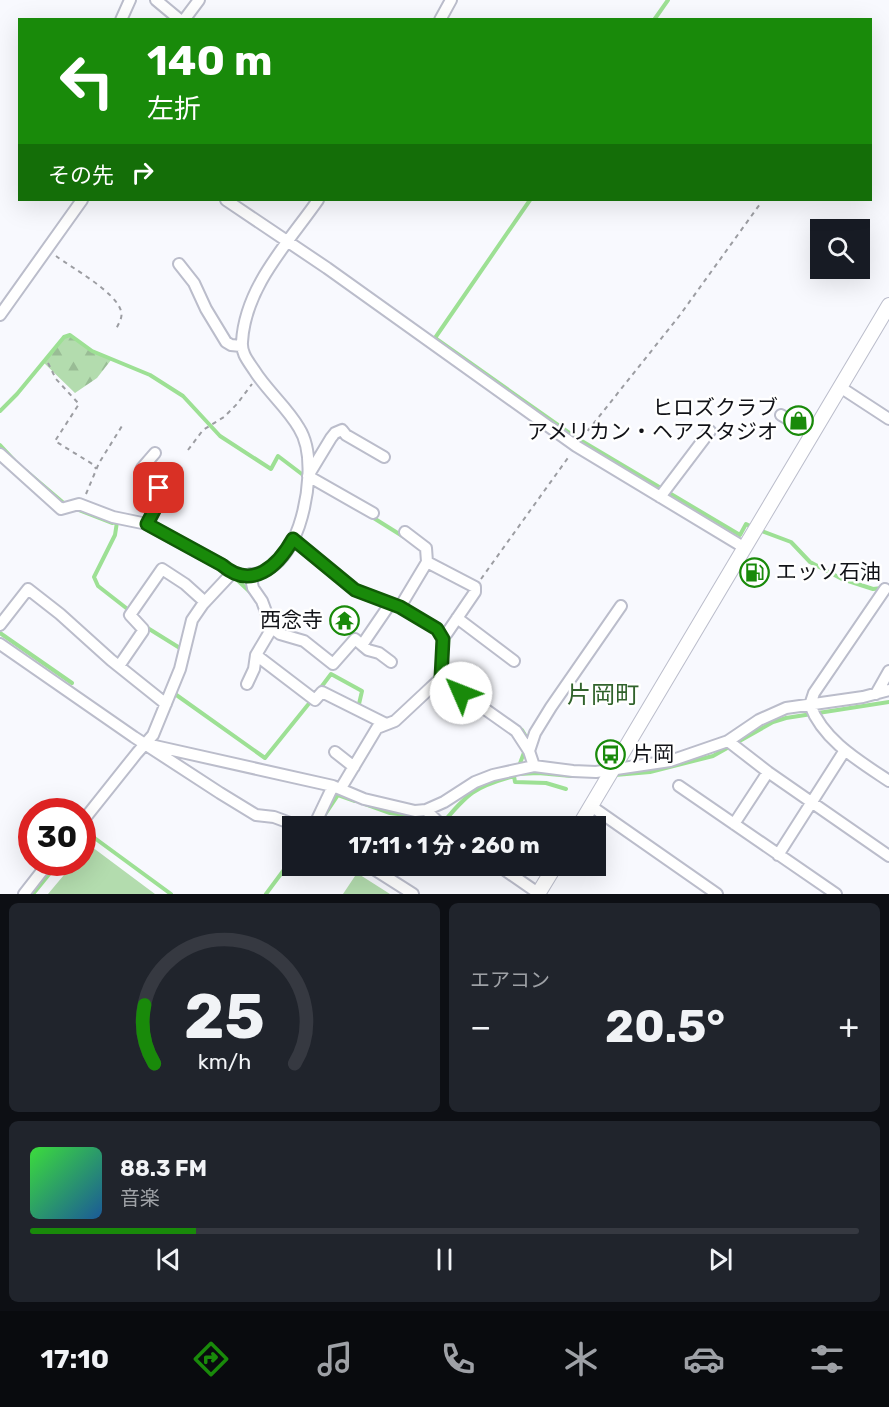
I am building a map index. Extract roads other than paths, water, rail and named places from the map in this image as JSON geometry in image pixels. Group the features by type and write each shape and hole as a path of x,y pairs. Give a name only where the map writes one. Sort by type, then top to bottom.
{"main road":[{"path":"585,816 889,305"},
{"path":"538,893 549,876"}],"street":[{"path":"122,18 130,0"},
{"path":"156,0 179,18"},
{"path":"184,18 199,0"},
{"path":"441,18 452,0"},
{"path":"0,315 81,201"},
{"path":"227,201 576,446 744,548"},
{"path":"0,454 61,509 81,505 113,517 147,524 240,576 267,570 275,564 283,556 293,539 303,509 308,476 307,450 299,427 257,375 241,346 247,313 257,286 317,201"},
{"path":"180,264 194,283 206,309 226,342 241,346"},
{"path":"840,387 889,419"},
{"path":"781,415 812,433"},
{"path":"308,476 331,438 342,430 346,435 384,457"},
{"path":"660,497 710,431"},
{"path":"147,524 161,497 159,488 142,472 142,468 155,453"},
{"path":"308,476 373,513"},
{"path":"362,645 395,606 427,562 426,548 405,532"},
{"path":"293,539 355,590 425,621 437,629 442,636 441,678 395,721 377,728 320,816"},
{"path":"427,562 475,588 475,592 447,633 442,636"},
{"path":"115,663 143,632 143,629 130,615 162,569 205,602"},
{"path":"96,804 153,735 180,669 192,620 232,573"},
{"path":"250,574 253,588 262,601 272,628 280,634 304,641 333,664 355,639 368,650 379,653 391,662"},
{"path":"0,625 28,589 166,704"},
{"path":"885,589 814,693 810,705 815,719 845,750 889,781"},
{"path":"529,752 535,733 551,707 621,606"},
{"path":"457,618 514,661"},
{"path":"247,684 254,669 256,655 272,628"},
{"path":"0,644 219,793 256,815 282,820"},
{"path":"256,655 315,700 322,692 386,724"},
{"path":"876,694 889,671"},
{"path":"441,678 516,731 529,752 534,766"},
{"path":"146,744 337,787 364,799 386,805 426,810 444,802 475,782 493,775 534,766 596,772 670,761 708,750 728,741 759,720 786,708 889,690"},
{"path":"728,741 768,772 889,856"},
{"path":"778,855 845,750"},
{"path":"335,752 354,766"},
{"path":"734,824 768,772"},
{"path":"679,786 836,894"},
{"path":"591,806 717,894"},
{"path":"426,810 432,816"},
{"path":"24,894 39,876"},
{"path":"385,876 413,894"},
{"path":"513,876 538,893"}],"waterway":[{"path":"655,18 668,0"},
{"path":"529,201 435,338 575,437 740,535 746,524 752,527"},
{"path":"0,411 64,337 70,335 92,351 150,375 183,396 220,436 271,469 278,456 307,478"},
{"path":"0,445 14,460"},
{"path":"26,471 66,505"},
{"path":"76,509 112,523 117,522"},
{"path":"372,517 404,537"},
{"path":"117,522 115,535 94,577 98,586 130,611"},
{"path":"759,530 791,542 810,562 842,579 873,589 882,588"},
{"path":"234,577 250,592"},
{"path":"146,627 183,650"},
{"path":"0,633 72,683"},
{"path":"319,690 331,674 362,691 359,704 361,708"},
{"path":"176,691 175,694 265,758 311,701"},
{"path":"615,775 650,772 713,756 773,722 786,718 889,702"},
{"path":"518,727 528,740"},
{"path":"519,766 525,750"},
{"path":"516,773 515,782 546,783 566,789"},
{"path":"519,774 571,776"},
{"path":"449,816 473,792 514,776"},
{"path":"324,816 338,795 355,801"},
{"path":"365,804 390,813 414,816"},
{"path":"96,839 171,894"},
{"path":"266,894 282,872"},
{"path":"33,894 48,876"}],"place":[{"name":"ヒロズクラブ アメリカン・ヘアスタジオ","path":"799,420"},
{"name":"エッソ石油","path":"755,572"},
{"name":"西念寺","path":"344,620"},
{"name":"片岡","path":"611,754"}],"district":[{"name":"片岡町","path":"603,695"}]}
